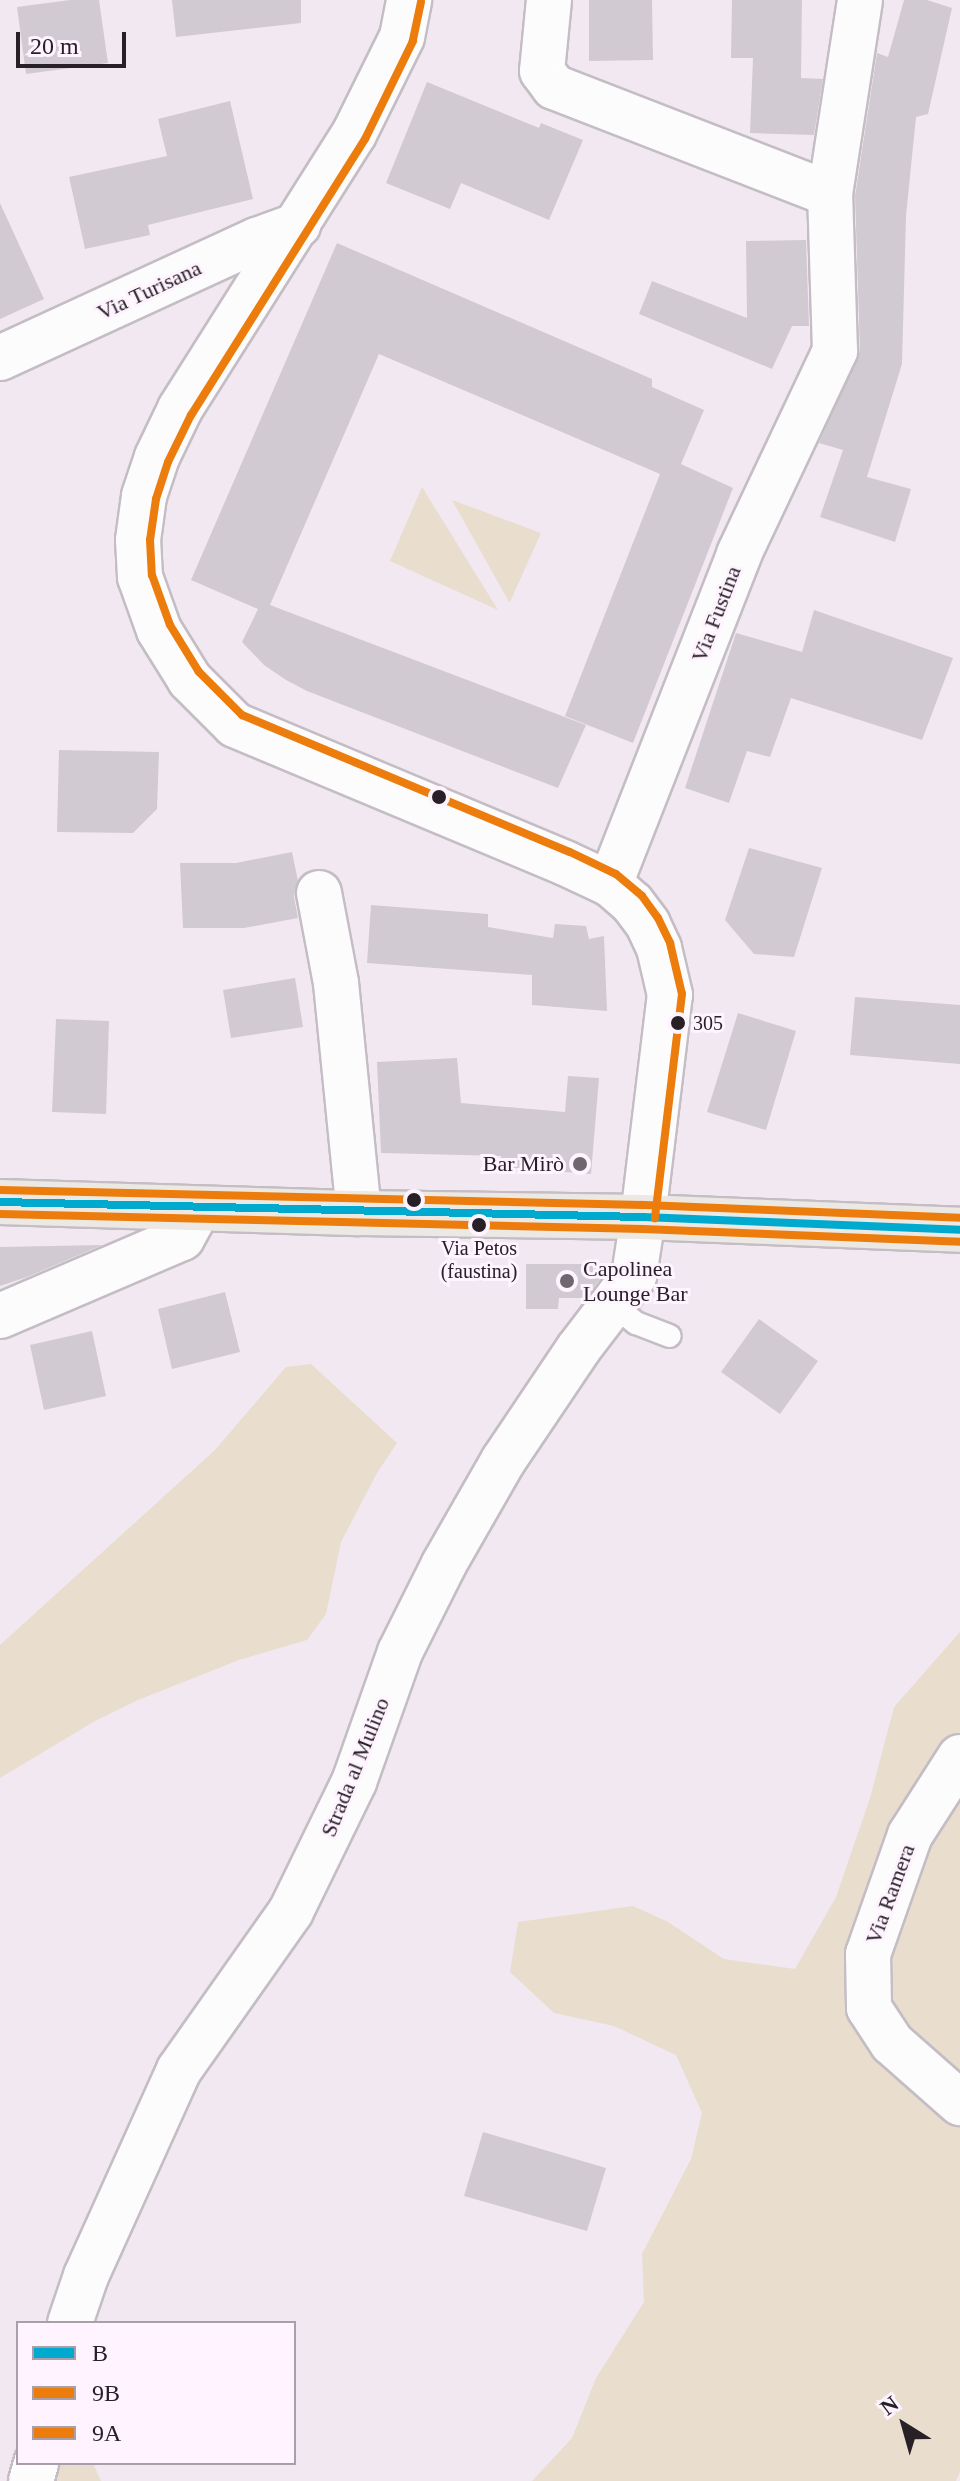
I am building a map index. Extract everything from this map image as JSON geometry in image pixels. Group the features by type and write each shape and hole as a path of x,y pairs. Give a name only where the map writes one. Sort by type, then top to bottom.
{"main road":[{"path":"0,1202 359,1213 643,1217 960,1230"}],"street":[{"path":"409,0 402,37 361,120 180,409 157,457 144,496 138,540 140,577 159,630 190,680 235,725 610,884 648,924 659,948 670,995 643,1217"},
{"path":"549,0 542,71 554,87 830,194"},
{"name":"Via Fustina","path":"610,884 739,554 835,351 830,194 860,0"},
{"name":"Via Turisana","path":"0,358 257,240 298,225"},
{"path":"319,893 336,983 359,1213"},
{"path":"0,1316 182,1238 198,1209"},
{"name":"Strada al Mulino","path":"71,2321 86,2276 179,2070 291,1911 354,1782 400,1652 444,1564 503,1461 634,1276 643,1217"},
{"name":"Via Ramera","path":"960,1757 910,1835 868,1954 869,2008 892,2043 960,2103"}],"lane":[{"path":"613,1304 636,1323 670,1336"}],"shaded area":[{"path":"422,487 498,610 390,561"},
{"path":"452,500 541,533 510,602 509,602"},
{"path":"311,1364 397,1443 377,1473 341,1542 326,1614 307,1640 239,1660 138,1700 95,1721 0,1778 0,1645 215,1450 286,1367"},
{"path":"960,1632 960,2472 956,2481 532,2481 572,2438 596,2378 644,2302 642,2254 691,2159 702,2113 676,2055 614,2026 554,2013 510,1972 518,1922 633,1906 668,1922 724,1959 795,1969 836,1897 870,1798 894,1707"},
{"path":"41,2465 94,2465 101,2481 25,2481"}],"building":[{"path":"70,0 99,0 108,63 26,74 17,7"},
{"path":"172,0 301,0 301,23 176,37"},
{"path":"589,0 652,0 653,60 589,61"},
{"path":"732,0 802,0 801,78 823,79 814,135 750,133 753,58 731,58"},
{"path":"904,0 927,0 952,8 928,114 916,117 906,216 902,364 867,477 911,489 895,542 820,517 843,450 819,443 860,351 855,196 877,53 888,57"},
{"path":"427,82 539,128 541,123 583,140 549,220 461,183 450,209 386,183"},
{"path":"230,101 253,199 148,225 150,235 85,249 69,177 167,156 158,119"},
{"path":"0,203 44,299 0,319"},
{"path":"806,240 809,326 792,326 772,369 639,314 652,281 747,318 746,241"},
{"path":"337,243 652,379 652,387 704,410 681,464 733,488 633,743 565,716 660,474 379,354 270,605 586,725 558,788 307,691 286,680 264,665 242,642 258,609 191,580"},
{"path":"814,610 953,658 922,740 791,698 770,757 747,751 729,803 685,788 736,633 802,652"},
{"path":"59,750 159,752 157,809 133,833 57,832"},
{"path":"749,848 822,868 794,957 754,954 725,920"},
{"path":"292,852 298,881 294,897 298,918 244,928 183,928 180,863 236,863"},
{"path":"371,905 488,914 488,927 553,938 555,924 586,926 589,939 604,936 607,1011 532,1005 532,975 367,963"},
{"path":"295,978 303,1027 231,1038 223,990"},
{"path":"855,997 960,1005 960,1064 850,1055"},
{"path":"738,1013 796,1031 766,1130 707,1112"},
{"path":"56,1019 109,1021 106,1114 52,1112"},
{"path":"457,1058 461,1103 565,1112 568,1076 599,1078 591,1174 500,1167 501,1156 381,1153 377,1062"},
{"path":"102,1245 27,1277 0,1286 0,1247"},
{"name":"Capolinea Lounge Bar","path":"526,1264 608,1264 608,1269 585,1298 559,1298 558,1309 526,1309"},
{"path":"225,1292 240,1352 172,1369 158,1309"},
{"path":"759,1319 818,1361 780,1414 721,1372"},
{"path":"92,1331 106,1396 44,1410 30,1345"},
{"path":"483,2132 606,2168 587,2231 464,2196"}],"transit line":[{"name":"9A","path":"421,2 413,41 365,139 191,415 168,462 156,499 150,540 152,575 170,625 199,672 242,715 570,852 616,874 642,896 658,918 670,943 682,994 655,1218"},
{"name":"9A","path":"0,1190 643,1205 960,1218"},
{"name":"B","path":"0,1202 643,1217 960,1230"},
{"name":"9B","path":"0,1214 643,1229 960,1242"}],"place":[{"name":"305","path":"678,1023"},
{"name":"Bar Mirò","path":"580,1164"},
{"name":"Via Petos (faustina)","path":"479,1225"},
{"name":"Capolinea Lounge Bar","path":"567,1281"}]}
